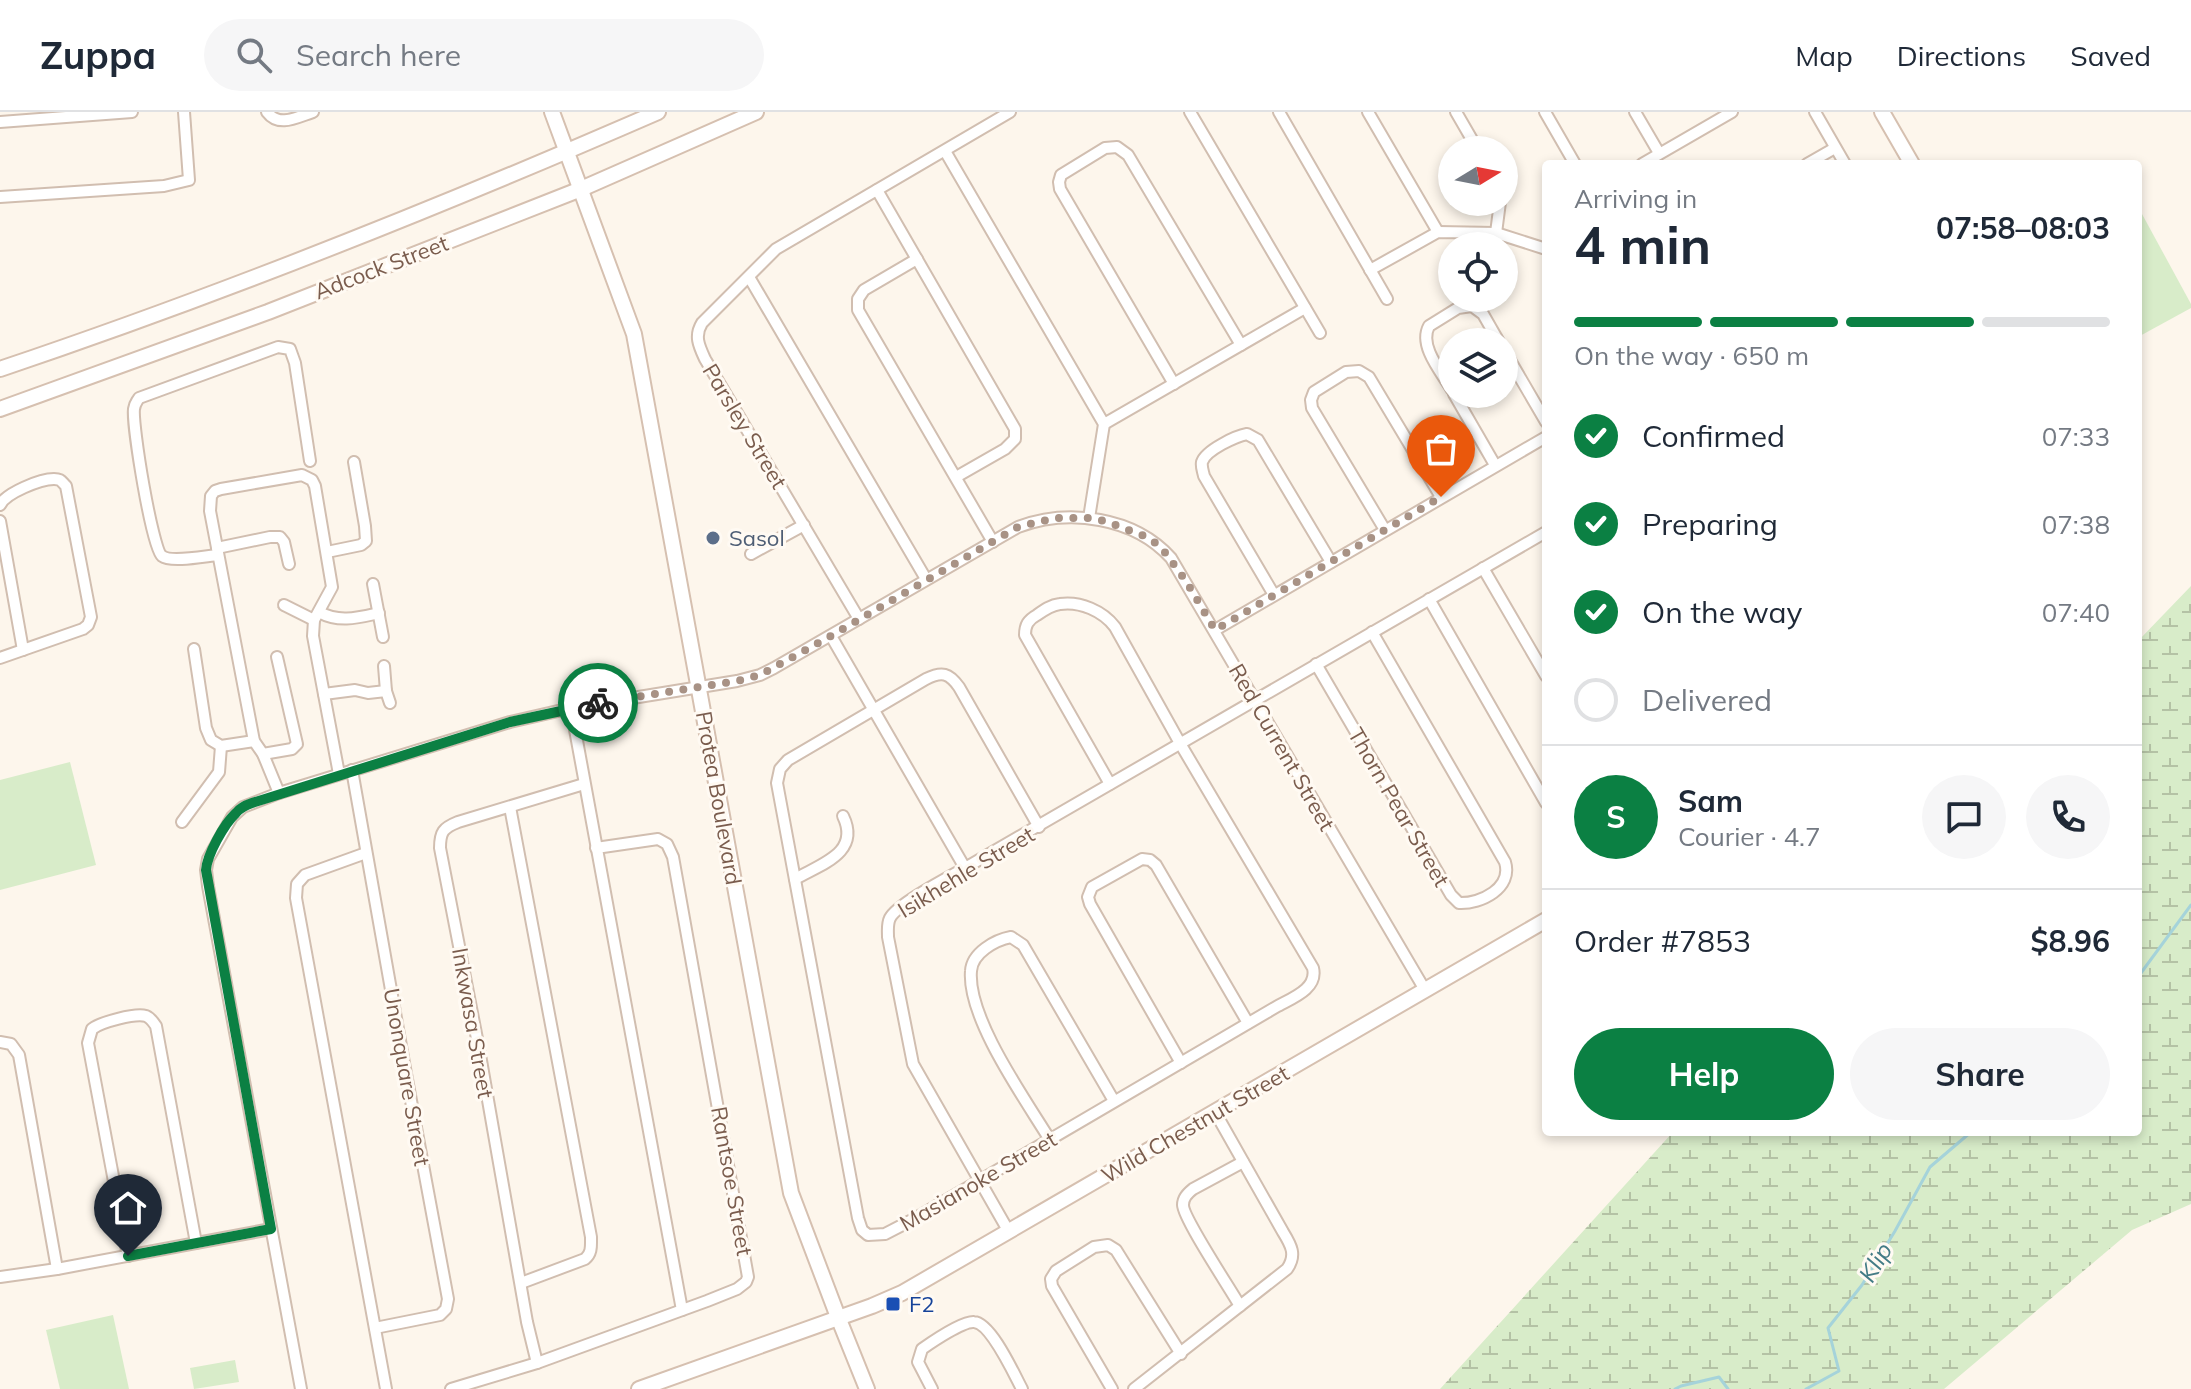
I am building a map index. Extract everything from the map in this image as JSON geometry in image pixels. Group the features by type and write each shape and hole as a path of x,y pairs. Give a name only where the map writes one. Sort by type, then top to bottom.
{"street":[{"path":"0,122 132,112"},
{"path":"0,197 164,186 189,180 184,112"},
{"path":"267,112 273,120 280,121 313,112"},
{"name":"Protea Boulevard","path":"552,112 634,334 791,1193 867,1389"},
{"name":"Adcock Street","path":"0,369 284,266 658,112"},
{"name":"Adcock Street","path":"0,409 255,317 581,189 756,112"},
{"name":"Parsley Street","path":"859,619 698,344 698,329 776,249 1010,112"},
{"path":"1190,112 1320,333"},
{"path":"1279,112 1387,299"},
{"path":"1368,112 1438,232"},
{"path":"1456,112 1470,136"},
{"path":"1545,112 1573,160"},
{"path":"1635,112 1659,153"},
{"path":"1648,160 1732,112"},
{"path":"1815,112 1842,160"},
{"path":"1882,112 1910,160"},
{"path":"1174,384 1060,189 1061,175 1105,148 1117,147 1128,155 1241,345"},
{"path":"1814,160 1835,148"},
{"path":"948,149 1104,424 1089,518"},
{"path":"877,190 1015,429 1012,443 956,477"},
{"path":"1370,270 1438,232 1478,232"},
{"path":"1518,240 1542,248"},
{"path":"917,259 864,290 857,305 861,317 993,542"},
{"path":"749,277 926,579"},
{"path":"1438,365 1426,343 1429,326 1458,308 1472,306 1483,314 1491,328"},
{"path":"1104,424 1305,308"},
{"path":"289,564 280,537 175,559 166,558 159,552 152,532 134,411 139,398 285,347 290,349 295,363 310,461"},
{"path":"1385,530 1312,408 1314,392 1346,372 1359,371 1369,377 1441,497"},
{"path":"1518,374 1542,415"},
{"path":"1462,408 1495,465"},
{"path":"1274,595 1204,476 1202,462 1225,443 1243,434 1253,435 1258,440 1331,562"},
{"path":"1215,630 1542,439"},
{"path":"327,552 361,545 366,541 354,462"},
{"path":"279,793 263,754 254,741 210,511 210,501 215,491 302,475 312,480 315,486 332,587 316,616 313,636 339,774"},
{"path":"0,505 7,495 42,482 56,479 63,482 68,490 91,617 88,625 0,658"},
{"name":"Red Current Street","path":"301,1389 206,870 208,859 232,817 243,807 279,793 510,722 571,708 760,675 1030,523 1055,518 1089,518 1122,526 1161,547 1186,581 1425,990"},
{"path":"0,521 23,650"},
{"path":"751,554 804,525"},
{"name":"Isikhehle Street","path":"1009,1232 913,1064 888,929 890,918 897,909 965,868 1542,534"},
{"path":"1483,568 1542,669"},
{"path":"373,584 383,637"},
{"path":"1429,599 1542,796"},
{"path":"1110,784 1027,641 1027,623 1049,607 1071,604 1091,609 1108,618 1181,745"},
{"path":"284,605 340,620 379,613"},
{"name":"Thorn Pear Street","path":"1316,664 1451,895 1459,903 1469,903 1498,889 1507,878 1505,862 1372,632"},
{"path":"831,636 965,868"},
{"path":"194,649 206,728 211,740 221,746 254,741"},
{"path":"263,754 292,749 297,744 277,657"},
{"path":"384,666 390,703"},
{"path":"873,711 933,675 950,675 1039,827"},
{"path":"324,694 355,690 368,693 386,691"},
{"path":"571,708 682,1310"},
{"name":"Masianoke Street","path":"873,711 788,760 780,769 777,783 858,1218 862,1230 871,1236 890,1232 1050,1140 1305,990 1312,982 1314,972 1181,745"},
{"path":"182,822 219,772 221,746"},
{"name":"Unonquare Street","path":"352,770 448,1299 446,1309 440,1315 375,1328"},
{"name":"Inkwasa Street","path":"537,1363 440,848 441,832 449,825 584,784"},
{"path":"510,807 591,1237 591,1252 585,1259 521,1283"},
{"path":"795,879 846,846 849,832 843,816"},
{"name":"Rantsoe Street","path":"451,1389 537,1363 682,1310 737,1289 747,1280 749,1271 673,857 667,844 658,839 596,848"},
{"path":"366,853 305,875 297,884 296,898 386,1389"},
{"path":"1181,1063 1090,904 1088,897 1092,887 1142,859 1156,865 1248,1023"},
{"name":"Wild Chestnut Street","path":"639,1389 902,1293 1542,922"},
{"path":"1050,1140 981,1023 970,972 975,958 990,946 1011,937 1023,945 1114,1101"},
{"path":"128,1256 88,1043 89,1033 95,1026 119,1020 146,1016 153,1021 158,1033 196,1243"},
{"path":"0,1042 11,1044 19,1055 57,1269"},
{"path":"1134,1389 1287,1269 1293,1255 1215,1112"},
{"path":"1240,1306 1188,1221 1183,1204 1186,1195 1193,1189 1243,1162"},
{"path":"0,1277 271,1229"},
{"path":"1112,1389 1052,1286 1051,1279 1056,1271 1094,1247 1108,1245 1116,1250 1181,1354"},
{"path":"932,1389 918,1362 922,1349 966,1323 974,1322 981,1324 991,1334 1022,1389"}],"green space":[{"path":"2142,214 2191,304 2191,308 2142,335"},
{"path":"2191,586 2191,1204 2132,1230 1944,1389 1440,1389 1669,1136 2142,1136 2142,637"},
{"path":"70,762 96,865 0,890 0,780"},
{"path":"113,1315 129,1389 60,1389 46,1330"},
{"path":"235,1360 239,1382 194,1389 190,1368"}],"waterway":[{"name":"Klip","path":"2142,972 2191,905"},
{"name":"Klip","path":"1806,1389 1839,1371 1828,1328 1862,1285 1930,1167 1966,1136"},
{"name":"Klip","path":"1675,1389 1719,1377 1728,1389"}],"way so far":[{"path":"598,703 760,675 1018,527 1055,518 1105,521 1147,537 1171,558 1215,630 1441,497"}],"place":[{"name":"Sasol","path":"713,538"},
{"name":"F2","path":"893,1304"}],"route":[{"path":"128,1256 271,1229 206,870 208,859 236,812 279,793 510,722 598,703"}]}
